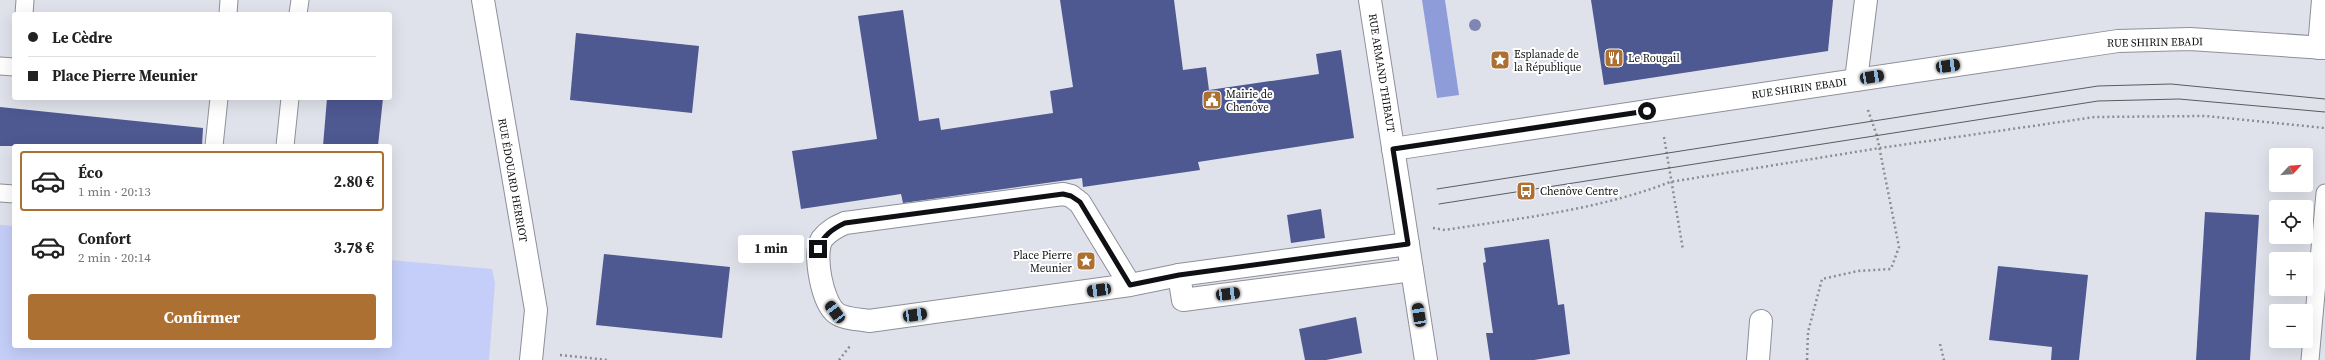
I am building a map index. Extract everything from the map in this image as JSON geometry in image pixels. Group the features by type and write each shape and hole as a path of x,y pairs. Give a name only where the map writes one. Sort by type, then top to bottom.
{"street":[{"name":"RUE ÉDOUARD HERRIOT","path":"483,0 536,310 531,356"},
{"name":"RUE ARMAND THIBAUT","path":"1370,0 1426,360"},
{"path":"1856,80 1866,0"},
{"path":"2322,48 2323,0"},
{"name":"RUE SHIRIN EBADI","path":"1393,149 2118,41 2190,39 2322,48"},
{"path":"1130,285 1080,202 1071,196 1063,194 845,223 827,234 822,240 818,249 823,292 828,303 835,312 846,317 869,321 1130,285 1179,275 1408,244"},
{"path":"1179,275 1183,300 1412,270"},
{"path":"1758,360 1761,321"}],"lane":[{"path":"24,12 25,0"},
{"path":"228,12 229,0"},
{"path":"298,12 300,0"},
{"path":"0,66 12,67"},
{"path":"214,144 219,100"},
{"path":"285,144 290,100"},
{"path":"0,193 12,194"},
{"path":"2310,360 2325,193"}],"path":[{"path":"1807,360 1808,332 1822,279 1858,271 1891,269 1899,247 1880,148 1873,121 1864,100"},
{"path":"1660,109 1670,182 1682,250"},
{"path":"1404,221 1445,230 1565,212 1641,193 1670,182 1880,148 2096,117 2206,116 2325,128"},
{"path":"1940,344 1944,360"},
{"path":"531,356 608,360"}],"shaded area":[{"path":"1422,0 1445,0 1459,95 1437,98"},
{"path":"0,225 12,226 12,348 392,348 392,260 492,269 495,283 489,360 0,360"}],"building":[{"path":"1060,0 1174,0 1183,70 1206,67 1209,90 1319,74 1316,54 1341,50 1354,138 1198,162 1200,170 1083,187 1082,178 903,203 901,194 801,209 792,151 877,139 858,16 903,10 919,121 939,118 941,130 1053,113 1050,91 1073,87"},
{"path":"1591,0 1833,0 1828,51 1604,85"},
{"path":"576,33 699,46 692,113 570,100"},
{"path":"327,100 383,100 378,144 323,144"},
{"path":"0,107 203,128 202,144 12,144 12,146 0,146"},
{"path":"1321,209 1325,238 1291,243 1287,215"},
{"path":"2205,212 2259,215 2250,360 2196,360"},
{"path":"1549,239 1558,305 1564,304 1570,354 1534,360 1490,360 1486,333 1493,333 1483,263 1486,262 1484,248"},
{"path":"604,254 730,267 722,338 596,325"},
{"path":"1998,266 2088,275 2079,360 2051,360 2052,347 1989,340"},
{"path":"1356,317 1362,353 1326,360 1305,360 1299,329"}],"tram line":[{"path":"1437,189 2098,86 2171,84 2325,99"},
{"path":"1439,204 2098,101 2179,99 2325,112"}],"place":[{"name":"Le Rougail","path":"1614,58"},
{"name":"Esplanade de la République","path":"1500,60"},
{"name":"Mairie de Chenôve","path":"1212,100"},
{"name":"Chenôve Centre","path":"1526,191"},
{"name":"Place Pierre Meunier","path":"1086,261"}],"route":[{"path":"818,249 822,240 827,234 845,223 1063,194 1071,196 1080,202 1130,285 1179,275 1408,244 1393,149 1647,111"}]}
